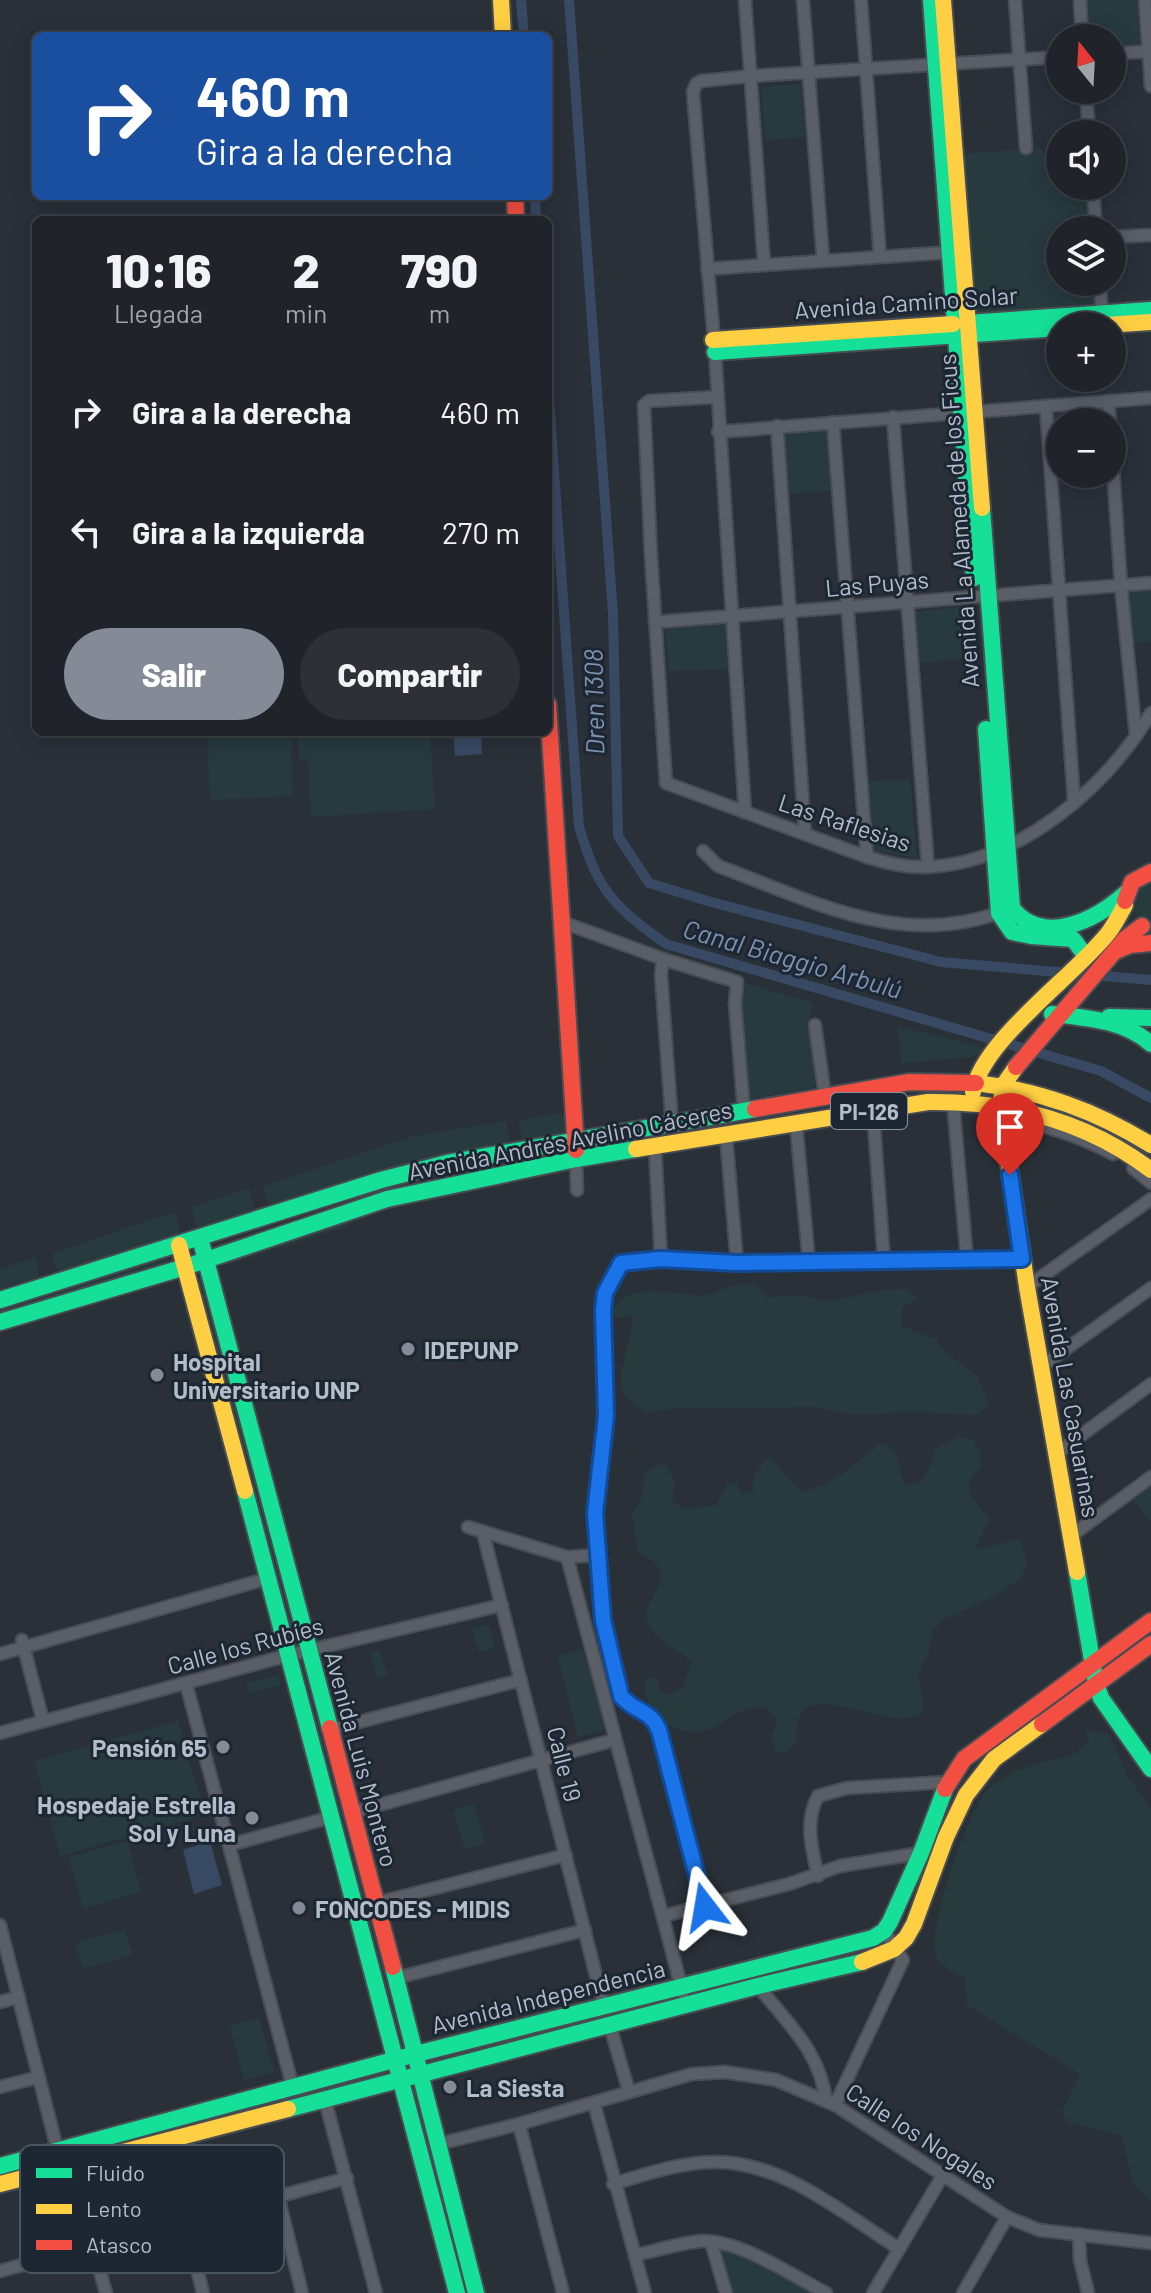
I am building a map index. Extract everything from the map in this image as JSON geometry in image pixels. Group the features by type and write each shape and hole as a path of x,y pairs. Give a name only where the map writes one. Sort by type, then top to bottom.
{"main road":[{"path":"501,0 503,32"},
{"name":"Avenida La Alameda de los Ficus","path":"931,0 942,65"},
{"name":"Avenida La Alameda de los Ficus","path":"943,0 942,65 1006,910"},
{"name":"Avenida Camino Solar","path":"1126,315 1151,310"},
{"name":"Avenida Camino Solar","path":"1126,322 1151,322"},
{"name":"Avenida Camino Solar","path":"714,346 1046,324"},
{"name":"Avenida Camino Solar","path":"961,329 1046,328"},
{"path":"550,736 576,1159"},
{"path":"971,1102 975,1081 989,1058 1109,932 1130,873 1151,859"},
{"path":"1084,957 1080,945 1067,937 1016,933 1003,923 1006,910 1036,925 1059,926 1085,921 1120,902 1136,878 1151,872"},
{"path":"1120,902 1131,918 1146,927"},
{"name":"Avenida Las Casuarinas","path":"1146,927 1125,939 1020,1061 1004,1084 1001,1112 1022,1259 1096,1684 1101,1698 1145,1746 1151,1769"},
{"path":"1109,958 1130,945 1151,943"},
{"path":"1050,992 1073,997 1092,1014 1151,1018"},
{"path":"1028,1014 1107,1021 1141,1035 1151,1044"},
{"name":"Avenida Andrés Avelino Cáceres","path":"0,1300 381,1180 447,1163 909,1082 1004,1084 1088,1108 1151,1145"},
{"name":"Avenida Andrés Avelino Cáceres","path":"0,1322 185,1267 387,1199 576,1159 873,1110 953,1101 971,1102 1001,1112 1045,1116 1113,1143 1150,1176"},
{"name":"Avenida Luis Montero","path":"200,1238 416,2054 476,2293"},
{"name":"Avenida Luis Montero","path":"179,1245 457,2293"},
{"path":"884,1931 921,1853 948,1782 964,1759 1151,1621"},
{"path":"896,1948 914,1924 960,1803 976,1777 994,1759 1151,1644"},
{"name":"Avenida Independencia","path":"109,2145 416,2054 857,1943 884,1931"},
{"name":"Avenida Independencia","path":"126,2145 325,2100 758,1986 865,1961 896,1948"},
{"name":"Avenida Independencia","path":"0,2166 20,2164"},
{"name":"Avenida Independencia","path":"0,2184 20,2176"}],"street":[{"path":"745,0 764,263"},
{"path":"803,0 823,259"},
{"path":"861,0 880,256"},
{"path":"1015,0 1026,148"},
{"path":"1080,0 1081,24"},
{"path":"1145,0 1151,86"},
{"path":"1126,53 1150,52"},
{"path":"745,812 714,346 693,92 696,84 751,76 1046,58"},
{"path":"1126,236 1151,235"},
{"path":"707,269 955,251"},
{"path":"655,622 644,405 649,401 716,397"},
{"path":"718,432 1151,398"},
{"path":"1108,401 1109,408"},
{"path":"1046,406 1074,801"},
{"path":"893,417 928,867"},
{"path":"833,422 867,857"},
{"path":"777,426 805,834"},
{"path":"1114,488 1136,737"},
{"name":"Las Puyas","path":"655,622 1151,583"},
{"name":"Las Raflesias","path":"655,622 666,783 893,865 928,867 963,861 1001,849 1049,822 1106,771 1136,737 1151,713"},
{"path":"703,851 718,866 879,923 951,925 1006,910"},
{"path":"562,922 737,982 735,1004 744,1112"},
{"path":"663,959 661,974 672,1124"},
{"path":"815,1025 825,1096"},
{"path":"953,1101 967,1260"},
{"path":"873,1110 884,1261"},
{"path":"796,1123 809,1262"},
{"path":"726,1135 737,1263"},
{"path":"655,1147 661,1259"},
{"path":"576,1159 577,1190"},
{"path":"1027,1287 1151,1199"},
{"path":"705,1907 659,1730 652,1716 628,1704 619,1691 603,1620 595,1513 606,1416 605,1293 621,1263 661,1259 737,1263 1022,1259"},
{"path":"1041,1367 1151,1288"},
{"path":"1057,1453 1151,1384"},
{"path":"1071,1536 1151,1477"},
{"path":"468,1527 567,1557 597,1555"},
{"name":"Calle 19","path":"483,1533 604,2007"},
{"path":"567,1557 687,2005"},
{"path":"0,1654 23,1644 269,1578"},
{"name":"Calle los Rubíes","path":"0,1733 307,1650 502,1605"},
{"path":"23,1644 43,1721"},
{"path":"328,1730 521,1680"},
{"path":"186,1683 293,2088"},
{"path":"350,1813 614,1740"},
{"path":"818,1876 810,1835 812,1806 818,1796 847,1788 948,1782"},
{"path":"229,1845 332,1817"},
{"path":"663,1916 818,1876 840,1866 921,1853"},
{"path":"376,1903 566,1855"},
{"path":"0,1925 56,2145"},
{"path":"396,1978 585,1930"},
{"path":"831,2103 903,1960 884,1931"},
{"path":"758,1986 808,2046 831,2103"},
{"path":"0,2002 19,1997"},
{"path":"610,2026 629,2092"},
{"name":"Calle los Nogales","path":"438,2144 692,2074 725,2072 776,2080 831,2103 1007,2217 1039,2230 1151,2243"},
{"path":"0,2087 39,2077"},
{"path":"325,2100 376,2293"},
{"path":"594,2103 613,2184 645,2293"},
{"path":"519,2124 563,2293"},
{"path":"613,2184 667,2168 717,2162 767,2170 816,2196 898,2248"},
{"path":"873,2293 943,2175"},
{"path":"284,2194 347,2178"},
{"path":"963,2293 1007,2217"},
{"path":"284,2220 302,2293"},
{"path":"1079,2234 1080,2260 1088,2293"},
{"path":"635,2255 701,2241 711,2242 756,2256 826,2293"},
{"path":"711,2242 726,2293"},
{"path":"0,2271 20,2266"},
{"path":"100,2273 106,2293"},
{"path":"198,2273 203,2293"}],"green space":[{"path":"1086,0 1137,0 1140,44 1126,45 1126,24 1087,24"},
{"path":"801,84 805,137 765,140 761,87"},
{"path":"1043,148 1046,200 1089,200 1090,216 1046,216 1046,296 1096,296 1097,308 972,317 961,154"},
{"path":"829,429 834,490 788,494 783,433"},
{"path":"1151,588 1151,641 1133,643 1129,590"},
{"path":"964,606 970,658 920,663 914,612"},
{"path":"725,623 728,669 669,671 665,629"},
{"path":"207,736 291,736 293,796 210,800"},
{"path":"298,736 430,736 435,809 311,817 308,759 299,759"},
{"path":"910,779 917,858 874,851 868,782"},
{"path":"1151,878 1151,922 1139,918 1131,905 1137,884"},
{"path":"742,982 813,1003 810,1014 816,1087 748,1099 739,1016"},
{"path":"897,1026 985,1048 982,1053 972,1057 902,1063"},
{"path":"559,1113 567,1118 568,1135 522,1141 519,1120"},
{"path":"506,1121 510,1138 507,1143 390,1167 274,1205 268,1203 262,1186 414,1136"},
{"path":"249,1188 255,1210 201,1228 196,1226 192,1207"},
{"path":"175,1212 180,1231 178,1235 63,1270 55,1268 53,1253"},
{"path":"348,1221 348,1226 222,1266 222,1262"},
{"path":"167,1254 169,1261 0,1316 0,1307"},
{"path":"36,1257 39,1277 0,1288 0,1269"},
{"path":"201,1276 302,1641 298,1645 294,1643 198,1280"},
{"path":"756,1284 767,1297 802,1296 829,1301 882,1290 906,1289 918,1299 902,1308 901,1326 936,1339 946,1353 976,1375 990,1404 977,1415 910,1412 854,1415 814,1407 682,1408 646,1412 626,1397 621,1380 632,1316 615,1318 612,1311 620,1301 642,1292 707,1295 731,1286"},
{"path":"959,1436 973,1440 981,1455 980,1468 973,1476 969,1489 989,1519 976,1547 981,1549 1018,1539 1025,1554 1026,1566 1011,1586 942,1620 933,1629 928,1653 918,1675 922,1713 908,1718 891,1717 820,1704 807,1708 799,1718 797,1743 787,1752 778,1752 771,1742 777,1721 766,1708 749,1709 708,1730 696,1732 683,1731 655,1715 647,1696 647,1678 657,1677 660,1691 667,1695 682,1688 692,1661 660,1639 647,1620 647,1612 661,1577 652,1560 638,1552 632,1513 641,1499 645,1472 662,1464 668,1467 675,1482 672,1501 682,1508 715,1506 728,1483 737,1484 742,1494 752,1492 755,1474 768,1457 803,1492 836,1478 880,1443 896,1455 905,1485 921,1482 935,1449"},
{"path":"1151,1483 1151,1523 1131,1497"},
{"path":"489,1625 495,1648 479,1652 472,1629"},
{"path":"582,1649 607,1728 578,1737 558,1656"},
{"path":"379,1650 388,1675 377,1678 370,1652"},
{"path":"304,1657 402,2024 398,2031 392,2025 297,1658"},
{"path":"278,1675 281,1685 249,1693 247,1683"},
{"path":"178,1721 205,1815 60,1856 34,1761"},
{"path":"1085,1730 1109,1734 1128,1777 1151,1808 1151,2201 1133,2183 1122,2136 1067,2122 1062,2111 1080,2074 967,2005 965,1978 938,1961 934,1944 950,1874 968,1824 985,1793 997,1782 1020,1770 1074,1754 1089,1742"},
{"path":"474,1804 485,1843 465,1850 453,1811"},
{"path":"127,1841 141,1892 83,1908 69,1857"},
{"path":"125,1929 132,1955 83,1969 75,1943"},
{"path":"259,2018 274,2072 244,2080 230,2026"},
{"path":"719,2244 826,2293 733,2293"}],"water":[{"path":"453,736 481,736 482,754 455,756"},
{"path":"210,1841 222,1885 194,1894 183,1850"}],"waterway":[{"name":"Canal Biaggio Arbulú","path":"521,0 524,32"},
{"name":"Dren 1308","path":"569,0 613,614 618,836 649,883 711,902 941,962 1151,980"},
{"name":"Canal Biaggio Arbulú","path":"535,200 536,216"},
{"name":"Canal Biaggio Arbulú","path":"552,442 579,826 592,866 609,895 633,919 666,944 1101,1071 1151,1098"}],"traffic: fast":[{"path":"931,0 974,578"},
{"path":"953,324 1151,310"},
{"path":"715,352 1046,329"},
{"path":"982,508 1012,908 1025,920 1054,928 1085,920 1126,893"},
{"path":"986,729 999,913 1012,932 1073,939 1085,955"},
{"path":"1052,1014 1117,1025 1151,1044"},
{"path":"1109,1017 1151,1018"},
{"path":"0,1300 381,1180 447,1163 755,1109"},
{"path":"0,1322 185,1267 387,1199 636,1149"},
{"path":"200,1238 330,1728"},
{"path":"245,1491 457,2293"},
{"path":"1077,1572 1101,1698 1151,1769"},
{"path":"78,2145 416,2054 873,1938 884,1931 890,1922 945,1789"},
{"path":"288,2109 758,1986 862,1962"},
{"path":"393,1967 476,2293"},
{"path":"0,2166 20,2161"}],"traffic: slow":[{"path":"501,0 503,32"},
{"path":"943,0 982,508"},
{"path":"1126,324 1151,322"},
{"path":"713,340 953,324"},
{"path":"973,1092 980,1072 993,1051 1094,949 1125,905"},
{"path":"1016,1067 1004,1084 1000,1105 1027,1287 1077,1572"},
{"path":"976,1083 1023,1091 1067,1104 1110,1122 1151,1145"},
{"path":"636,1149 928,1102 958,1103 1017,1110 1073,1126 1100,1138 1151,1170"},
{"path":"179,1245 245,1491"},
{"path":"862,1962 894,1949 906,1938 966,1795 994,1759 1042,1724"},
{"path":"150,2145 288,2109"},
{"path":"0,2184 20,2179"}],"traffic: jam":[{"path":"515,200 516,216"},
{"path":"550,736 576,1150"},
{"path":"1125,901 1132,882 1151,872"},
{"path":"1016,1067 1125,939 1142,926"},
{"path":"1116,951 1130,945 1151,943"},
{"path":"755,1109 909,1082 976,1083"},
{"path":"945,1789 964,1759 1151,1621"},
{"path":"1042,1724 1151,1644"},
{"path":"330,1728 393,1967"}],"place":[{"name":"IDEPUNP","path":"408,1349"},
{"name":"Hospital Universitario UNP","path":"157,1375"},
{"name":"Pensión 65","path":"223,1747"},
{"name":"Hospedaje Estrella Sol y Luna","path":"252,1818"},
{"name":"FONCODES - MIDIS","path":"299,1908"},
{"name":"La Siesta","path":"450,2087"}],"route":[{"path":"705,1907 659,1730 652,1716 628,1704 621,1696 603,1620 595,1513 606,1416 605,1293 621,1263 661,1259 737,1263 1022,1259 1010,1175"}]}
